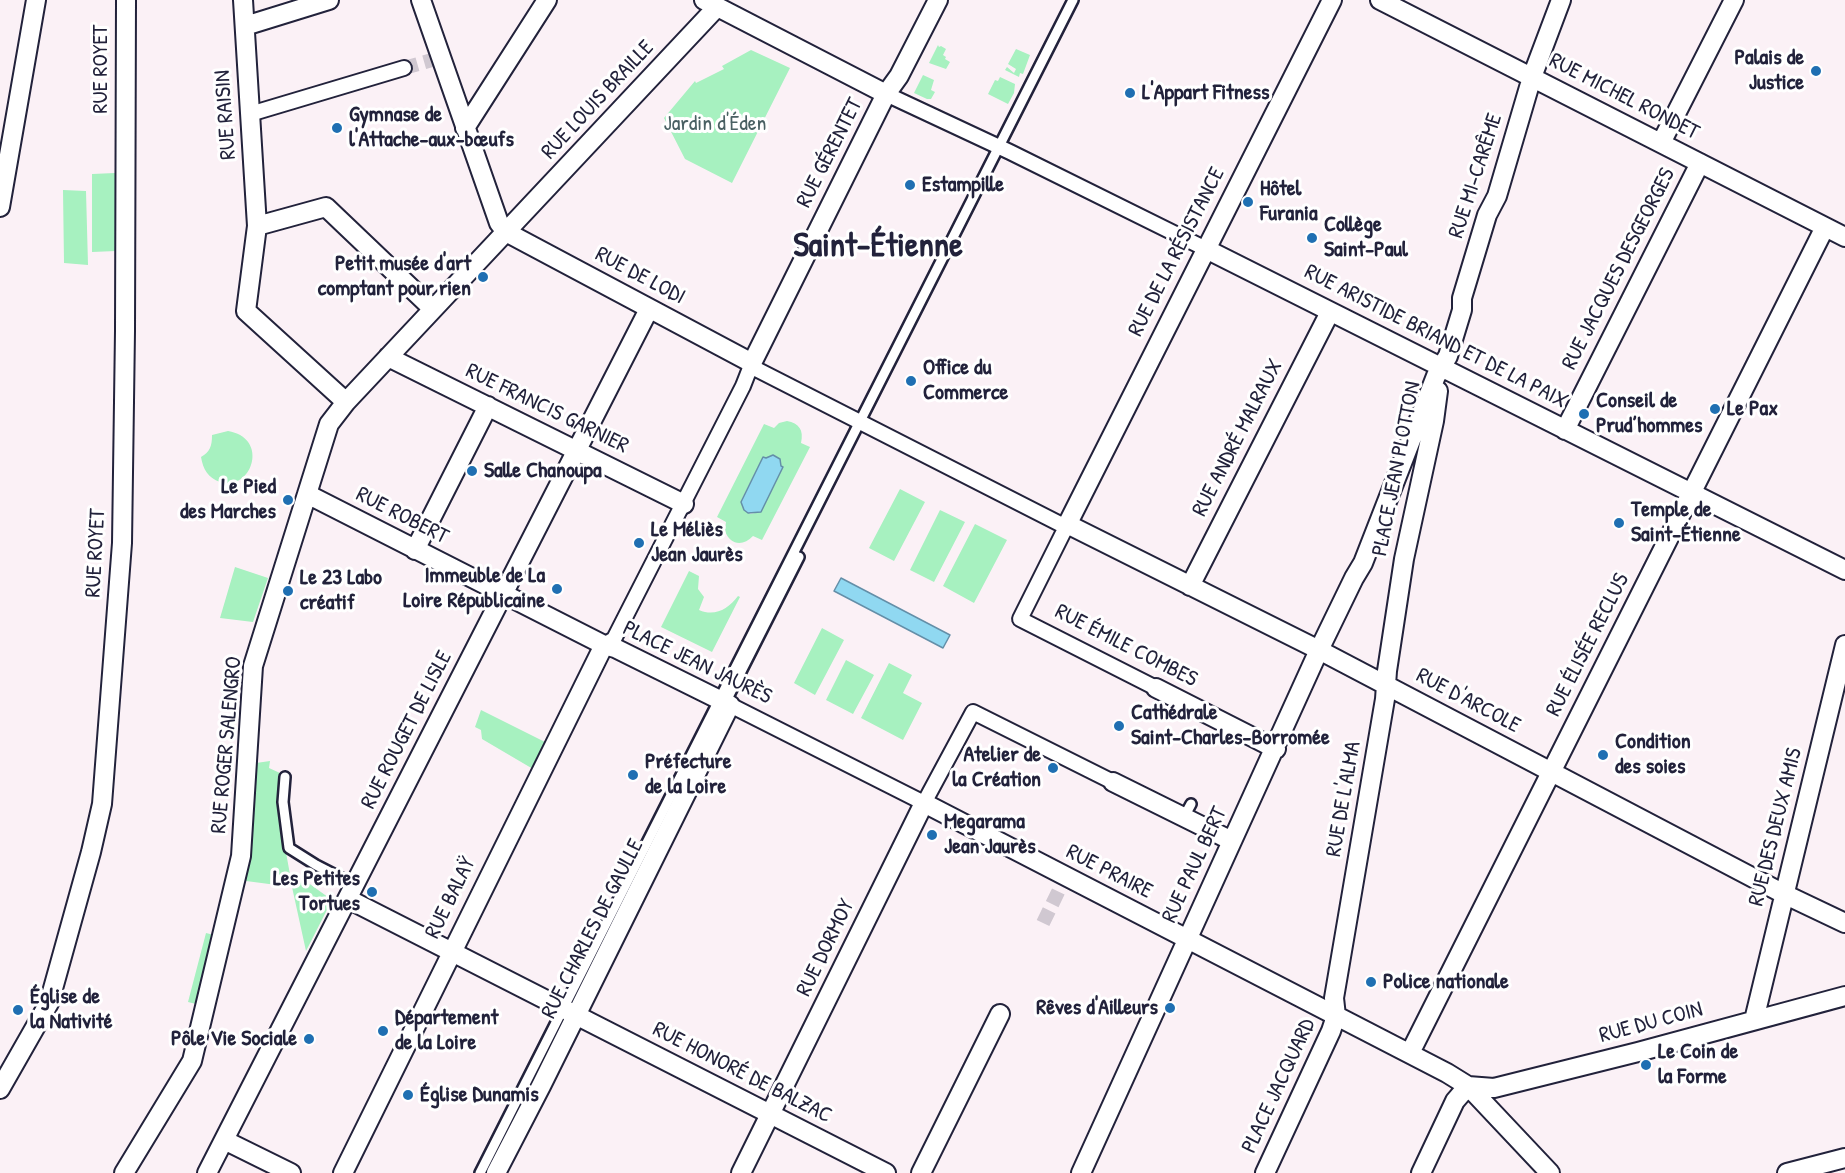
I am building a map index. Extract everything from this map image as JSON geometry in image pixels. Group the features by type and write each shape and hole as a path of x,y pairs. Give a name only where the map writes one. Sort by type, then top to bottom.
{"street":[{"path":"0,207 36,0"},
{"name":"RUE ROYET","path":"0,1089 7,1063 49,1003 102,804 122,543 126,0"},
{"name":"RUE RAISIN","path":"243,0 257,226 246,311 346,402"},
{"path":"245,26 329,0"},
{"path":"421,0 436,58 465,128 499,223 506,232"},
{"path":"465,128 547,0"},
{"name":"RUE GÉRENTET","path":"752,363 886,94 899,76 937,0"},
{"name":"RUE DE LA RÉSISTANCE","path":"1066,527 1332,0"},
{"name":"RUE MICHEL RONDET","path":"1380,0 1845,237"},
{"name":"RUE MI-CARÊME","path":"1440,368 1448,356 1462,310 1462,298 1487,215 1497,196 1533,77 1561,0"},
{"path":"1661,143 1734,0"},
{"path":"715,2 886,94"},
{"name":"RUE LOUIS BRAILLE","path":"506,232 715,2"},
{"path":"250,114 404,68"},
{"name":"RUE ARISTIDE BRIAND ET DE LA PAIX","path":"886,94 1206,249 1845,570"},
{"name":"RUE JACQUES DESGEORGES","path":"1565,430 1700,163"},
{"path":"257,226 326,207 433,309"},
{"name":"RUE ÉLISÉE RECLUS","path":"1410,1053 1825,227"},
{"name":"RUE DE LODI","path":"506,232 752,363"},
{"name":"RUE ROGER SALENGRO","path":"124,1173 192,1061 241,856 253,666 329,424 346,402 506,232"},
{"name":"RUE ROUGET DE LISLE","path":"207,1173 649,309"},
{"name":"RUE ANDRÉ MALRAUX","path":"1190,586 1330,312"},
{"name":"RUE FRANCIS GARNIER","path":"388,357 684,504"},
{"path":"752,363 756,369 1066,527"},
{"name":"PLACE JEAN JAURÈS","path":"604,645 614,639 684,504 752,363"},
{"name":"PLACE JEAN PLOTTON","path":"1354,578 1363,563 1440,368"},
{"name":"PLACE JEAN PLOTTON","path":"1399,590 1434,421 1440,368"},
{"path":"415,550 488,406"},
{"name":"RUE ROBERT","path":"307,494 604,645"},
{"name":"RUE D'ARCOLE","path":"1066,527 1071,526 1320,650 1784,894 1845,923"},
{"name":"RUE ÉMILE COMBES","path":"1066,527 1020,619 1276,749"},
{"name":"RUE PAUL BERT","path":"1081,1173 1354,578"},
{"name":"RUE DE L'ALMA","path":"1336,1016 1334,998 1387,685 1399,590"},
{"name":"PLACE JEAN JAURÈS","path":"604,645 615,648 725,702 924,803"},
{"name":"RUE BALAŸ","path":"343,1173 604,645"},
{"name":"RUE DES DEUX AMIS","path":"1754,1020 1845,645"},
{"name":"RUE CHARLES DE GAULLE","path":"496,1173 569,1012 725,702"},
{"path":"924,803 973,712 1113,782 1188,810 1232,841"},
{"name":"RUE PRAIRE","path":"924,803 1336,1016"},
{"name":"RUE DORMOY","path":"741,1173 924,803"},
{"name":"RUE HONORÉ DE BALZAC","path":"351,892 451,951 886,1173"},
{"name":"RUE DU COIN","path":"1468,1086 1494,1088 1845,996"},
{"path":"921,1173 1000,1014"},
{"name":"PLACE JACQUARD","path":"1265,1173 1336,1016 1410,1053 1468,1086"},
{"path":"1421,1173 1455,1101 1468,1086 1550,1173"},
{"path":"224,1140 291,1173"},
{"path":"1786,1173 1845,1158"}],"lane":[{"path":"725,702 1073,0"},
{"path":"1001,148 1080,0"},
{"path":"285,777 283,802 290,848 351,892"},
{"path":"480,1173 569,1012"},
{"path":"488,1173 569,1012"}],"green space":[{"path":"938,45 946,49 943,55 950,62 946,69 929,63"},
{"path":"1016,49 1030,55 1023,74 1020,73 1019,77 1005,70 1007,67 1014,73 1016,69 1008,64"},
{"name":"Jardin d'Éden","path":"751,50 790,68 732,183 685,159 664,118 695,81 696,83 724,69 722,66"},
{"path":"923,75 934,80 931,90 935,92 931,99 914,93"},
{"path":"1000,77 1015,84 1014,93 1008,104 988,94 995,80 998,81"},
{"path":"115,173 116,251 92,252 92,174"},
{"path":"63,190 86,191 88,265 64,263"},
{"path":"787,421 795,423 802,434 801,443 810,447 762,540 753,536 745,542 733,542 725,531 726,522 717,517 764,424 774,428 779,423","holes":["763,457 783,467 760,512 750,514 741,501"]},
{"path":"228,431 241,436 249,443 252,453 252,463 248,472 241,479 231,483 220,482 212,478 205,469 201,457 210,448 212,435"},
{"path":"900,489 925,502 894,561 869,548"},
{"path":"940,510 965,522 934,582 910,570"},
{"path":"975,524 1007,540 974,603 943,586"},
{"path":"235,567 268,578 253,622 220,618"},
{"path":"689,571 699,576 698,589 704,597 699,610 710,613 721,611 738,596 740,597 712,652 661,627"},
{"path":"822,628 844,640 815,695 794,683"},
{"path":"846,660 874,675 853,714 826,700"},
{"path":"889,663 912,675 903,693 922,703 903,740 861,718"},
{"path":"481,710 547,743 533,769 482,739 481,730 475,727"},
{"path":"270,761 269,768 280,773 283,836 291,880 307,882 332,900 306,951 292,887 246,881 256,763"},
{"path":"206,933 214,935 196,1004 188,1002"}],"water":[{"path":"773,455 780,459 783,467 761,512 748,513 741,502 763,457"},
{"path":"841,578 950,635 943,648 834,591"}],"tunnel":[{"path":"404,68 432,60"},
{"path":"1043,923 1061,886"}],"place":[{"name":"Palais de Justice","path":"1816,71"},
{"name":"L'Appart Fitness","path":"1130,93"},
{"name":"Gymnase de l'Attache-aux-bœufs","path":"337,128"},
{"name":"Estampille","path":"910,185"},
{"name":"Hôtel Furania","path":"1248,202"},
{"name":"Collège Saint-Paul","path":"1312,238"},
{"name":"Petit musée d'art comptant pour rien","path":"483,277"},
{"name":"Office du Commerce","path":"911,381"},
{"name":"Le Pax","path":"1715,409"},
{"name":"Conseil de Prud’hommes","path":"1584,414"},
{"name":"Salle Chanoupa","path":"472,471"},
{"name":"Le Pied des Marches","path":"288,500"},
{"name":"Temple de Saint-Étienne","path":"1619,523"},
{"name":"Le Méliès Jean Jaurès","path":"639,543"},
{"name":"Immeuble de La Loire Républicaine","path":"557,589"},
{"name":"Le 23 Labo créatif","path":"288,591"},
{"name":"Cathédrale Saint-Charles-Borromée","path":"1119,726"},
{"name":"Condition des soies","path":"1603,755"},
{"name":"Atelier de la Création","path":"1053,768"},
{"name":"Préfecture de la Loire","path":"633,775"},
{"name":"Megarama Jean Jaurès","path":"932,835"},
{"name":"Les Petites Tortues","path":"372,892"},
{"name":"Police nationale","path":"1371,982"},
{"name":"Rêves d'Ailleurs","path":"1170,1008"},
{"name":"Église de la Nativité","path":"18,1010"},
{"name":"Département de la Loire","path":"383,1031"},
{"name":"Pôle Vie Sociale","path":"309,1039"},
{"name":"Le Coin de la Forme","path":"1646,1065"},
{"name":"Église Dunamis","path":"408,1095"}],"district":[{"name":"Saint-Étienne","path":"878,247"}]}
